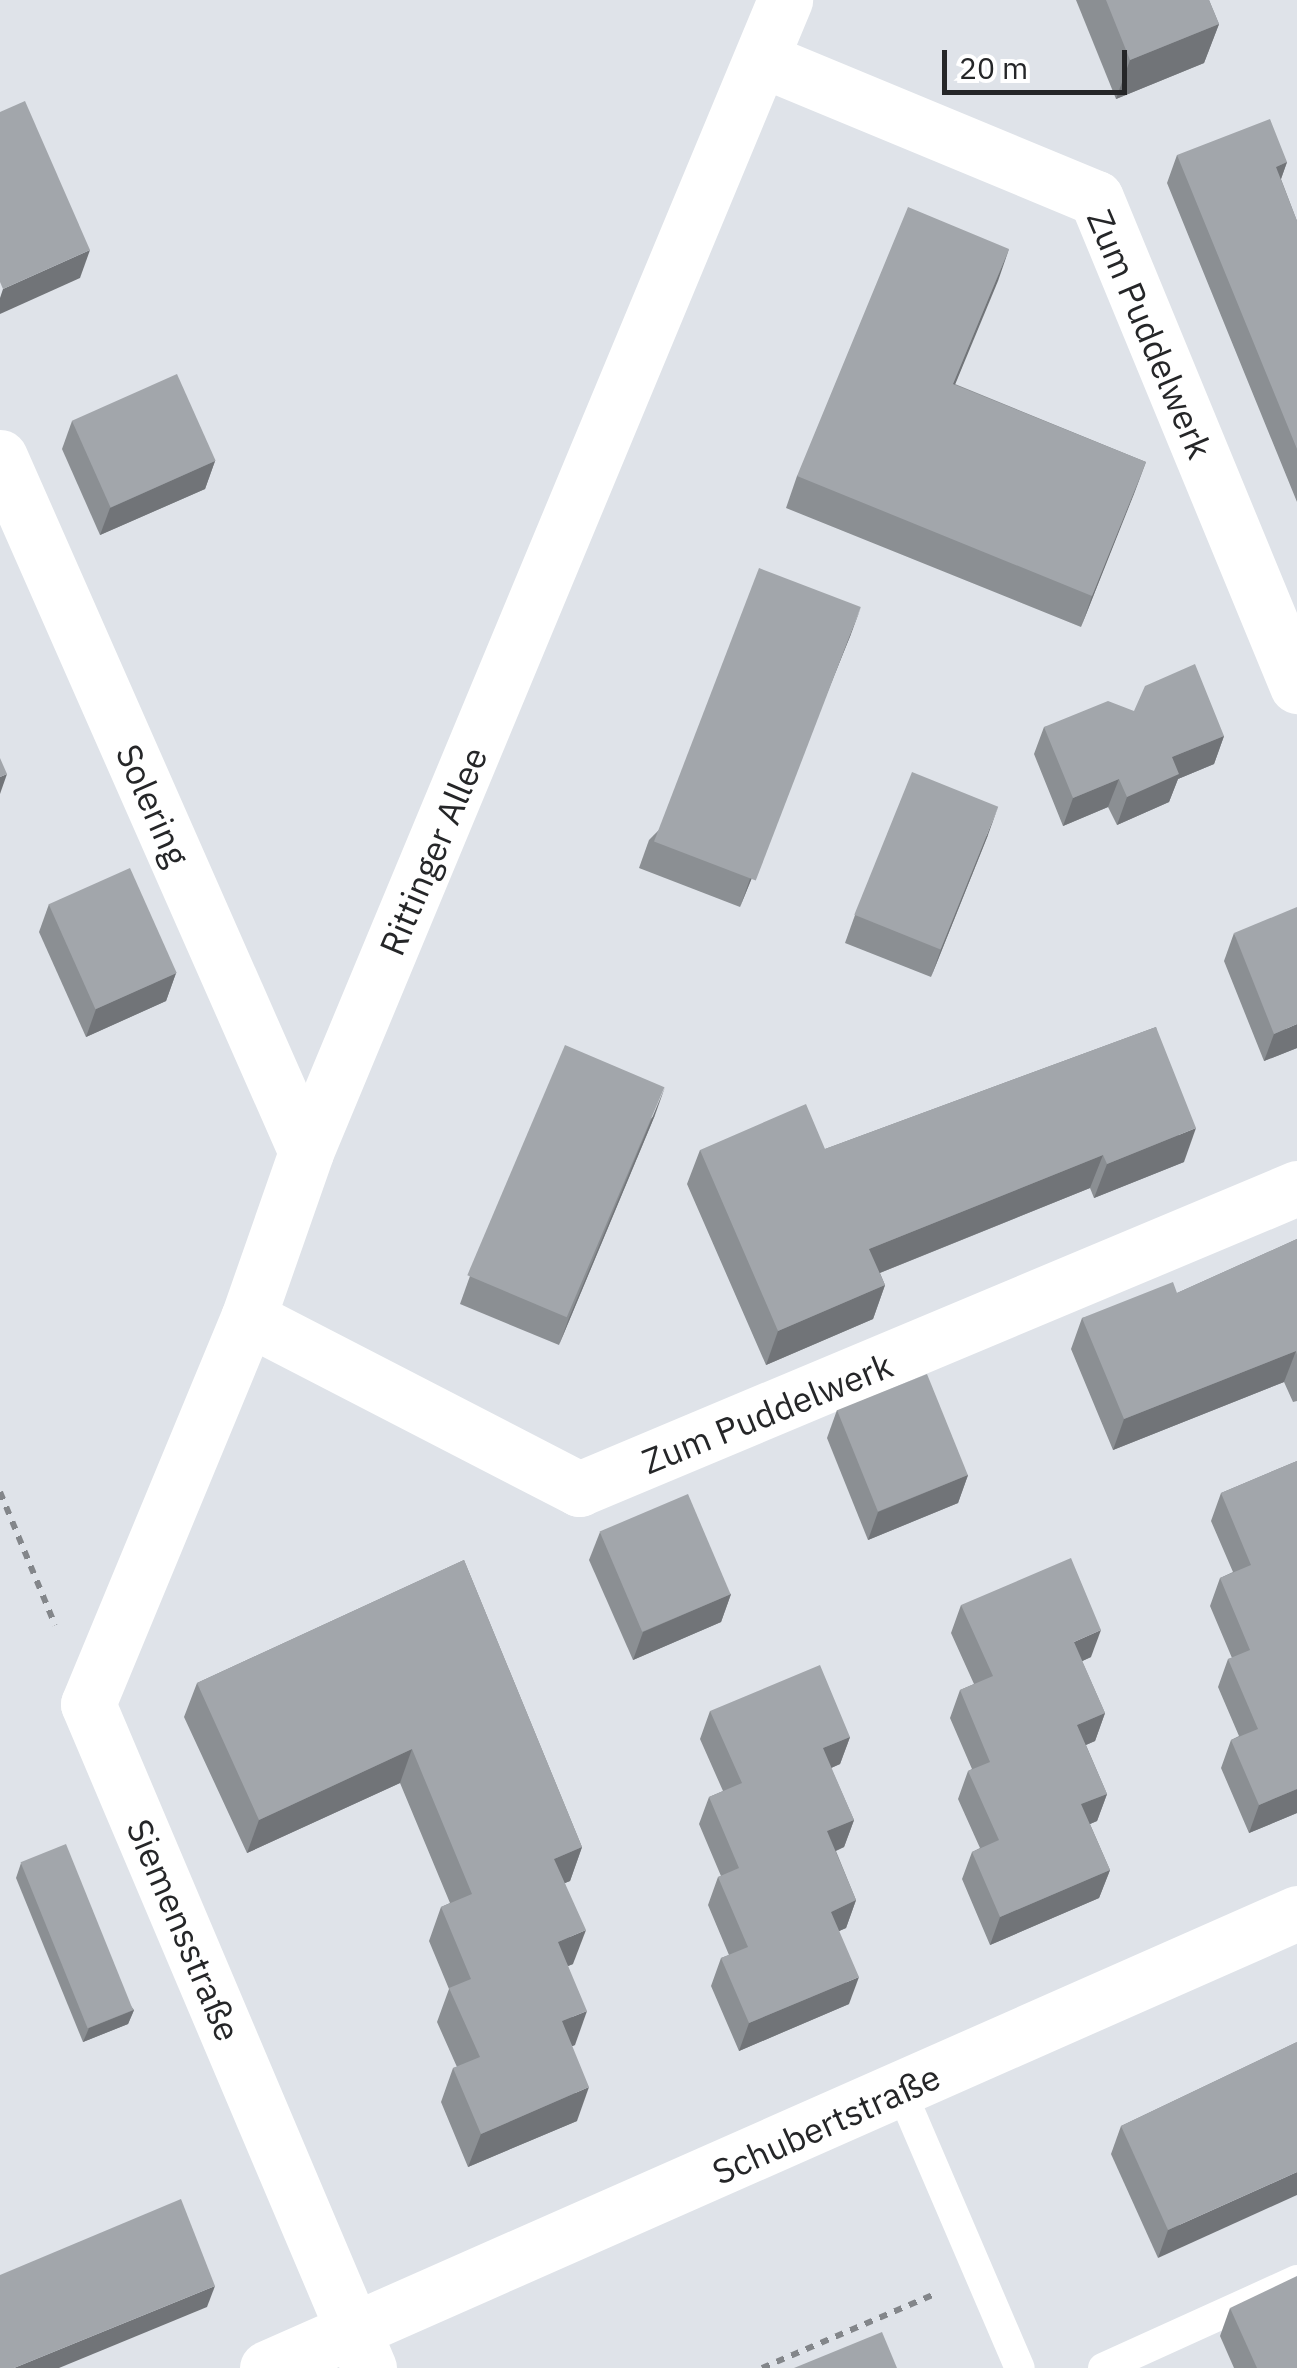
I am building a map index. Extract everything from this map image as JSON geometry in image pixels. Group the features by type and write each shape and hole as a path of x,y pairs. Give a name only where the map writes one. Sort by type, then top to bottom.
{"street":[{"name":"Rittinger Allee","path":"88,1704 248,1318 306,1152 765,61 785,0"},
{"name":"Zum Puddelwerk","path":"765,61 1096,198 1297,686"},
{"name":"Solering","path":"0,457 306,1152"},
{"name":"Zum Puddelwerk","path":"248,1318 579,1489 1297,1188"},
{"name":"Siemensstraße","path":"88,1704 361,2350"},
{"name":"Schubertstraße","path":"267,2368 361,2350 901,2091 1297,1913"}],"lane":[{"path":"901,2091 1020,2368"},
{"path":"1104,2368 1297,2280"}],"path":[{"path":"0,1492 88,1704"},
{"path":"762,2368 980,2274"}],"building":[{"path":"1106,0 1209,0 1219,24 1130,60"},
{"path":"25,101 90,250 3,289 0,112"},
{"path":"1270,119 1287,162 1276,167 1297,221 1297,449 1177,155"},
{"path":"908,207 1009,249 953,384 1146,462 1092,596 797,476"},
{"path":"177,374 216,461 111,508 72,421"},
{"path":"759,568 861,607 756,881 654,842"},
{"path":"1195,664 1224,736 1172,757 1179,774 1127,797 1119,779 1073,798 1044,727 1108,701 1134,711 1145,686"},
{"path":"0,758 7,774 0,777"},
{"path":"912,772 998,807 941,950 854,915"},
{"path":"130,868 177,973 95,1009 49,904"},
{"path":"1297,907 1297,1024 1274,1034 1234,933"},
{"path":"1156,1027 1196,1128 1107,1164 1103,1155 869,1249 885,1285 778,1331 700,1150 806,1104 825,1149"},
{"path":"565,1045 664,1087 567,1317 467,1275"},
{"path":"1297,1239 1297,1355 1296,1351 1124,1419 1082,1318 1173,1282 1177,1293"},
{"path":"927,1374 968,1475 878,1511 837,1410"},
{"path":"1297,1461 1297,1789 1259,1805 1231,1740 1258,1729 1228,1659 1250,1650 1220,1578 1251,1565 1221,1493"},
{"path":"688,1494 731,1594 642,1632 600,1532"},
{"path":"1071,1558 1101,1630 1074,1642 1105,1713 1077,1725 1107,1794 1081,1804 1110,1870 1000,1917 972,1852 999,1840 968,1771 990,1762 960,1690 993,1676 961,1605"},
{"path":"464,1560 582,1847 554,1859 586,1930 558,1942 587,2011 562,2021 589,2087 481,2134 453,2068 480,2057 449,1988 471,1979 441,1907 472,1894 412,1749 259,1820 197,1683"},
{"path":"820,1665 850,1737 823,1748 854,1820 827,1831 856,1900 831,1912 859,1977 749,2023 721,1958 748,1947 718,1877 739,1868 709,1797 742,1783 710,1711"},
{"path":"66,1844 133,2010 88,2028 21,1862"},
{"path":"1297,2042 1297,2172 1168,2230 1121,2126"},
{"path":"181,2199 215,2286 14,2368 0,2368 0,2275"},
{"path":"1297,2276 1297,2368 1257,2368 1230,2308"},
{"path":"882,2332 897,2368 794,2368"}]}
